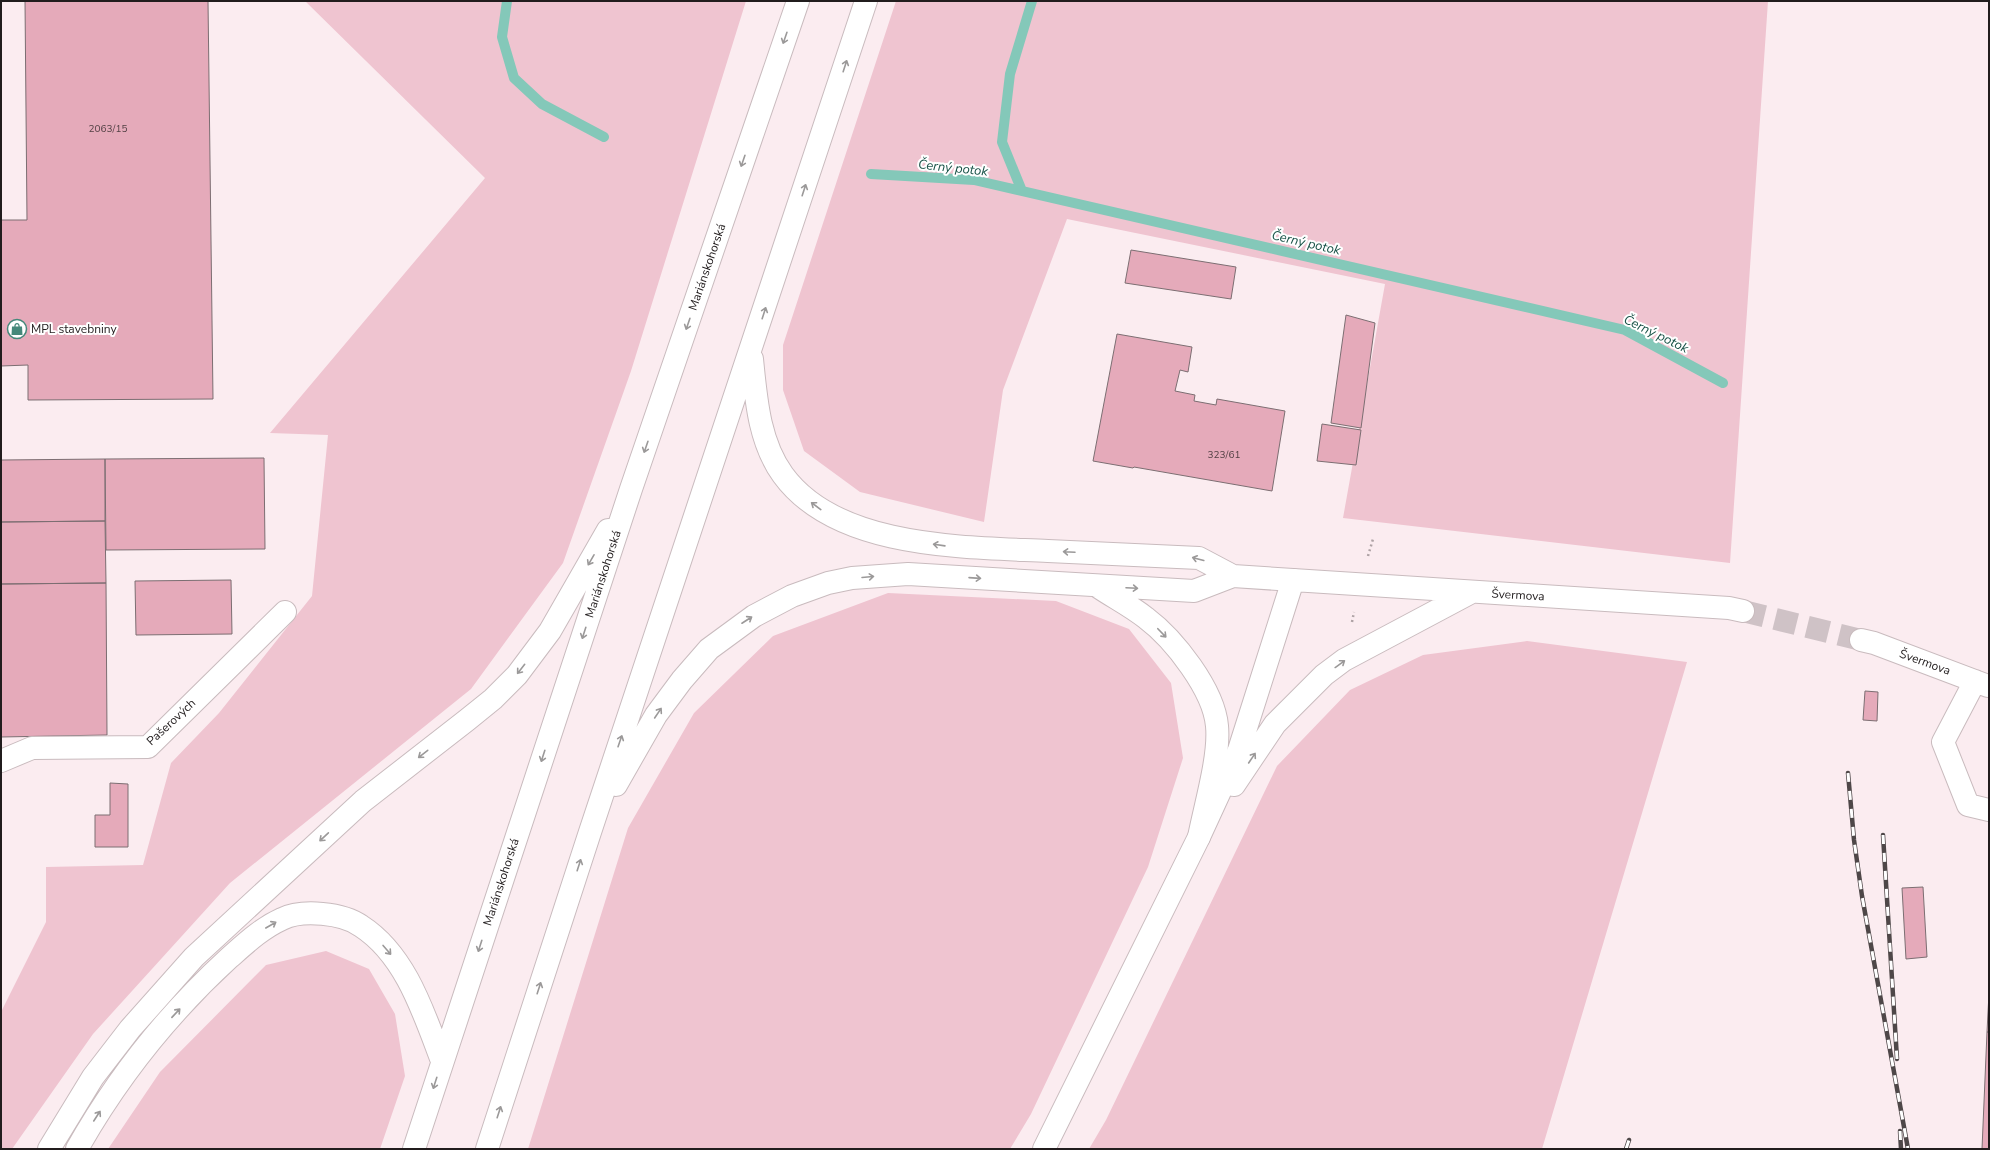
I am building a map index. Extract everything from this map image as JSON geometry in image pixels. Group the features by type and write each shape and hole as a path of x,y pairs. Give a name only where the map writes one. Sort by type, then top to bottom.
{"main road":[{"name":"Mariánskohorská","path":"414,1149 631,490 798,1"},
{"path":"487,1149 590,832 866,1"},
{"path":"751,350 756,400 761,427 782,474 796,490 821,510 850,524 883,534 945,546 1199,558 1233,576"},
{"path":"49,1149 93,1077 130,1029 194,956 363,801 467,720 517,675 550,631 631,490"},
{"path":"590,832 656,715 682,680 709,649 730,632 754,616 792,596 828,583 852,578 908,574 1194,591 1233,576"},
{"name":"Švermova","path":"1233,576 1729,608 1743,611"},
{"path":"1044,1149 1199,837 1239,750 1293,580"},
{"path":"1096,586 1146,618 1162,633 1185,660 1202,685 1212,705 1217,726 1216,748 1199,837"},
{"path":"1199,837 1275,724 1310,688 1344,660 1470,592"},
{"name":"Pašerových","path":"1,761 32,748 148,747 285,612"},
{"name":"Švermova","path":"1861,640 1874,643 1982,684"},
{"path":"1982,684 1943,742 1968,804 1989,810"},
{"path":"77,1149 120,1080 160,1030 209,976 257,933 283,918 303,914 328,915 347,919 361,925 375,936 397,962 409,980 421,1005 442,1061"}],"shaded area":[{"path":"305,1 746,1 631,371 563,563 471,689 230,883 93,1034 12,1149 1,1149 1,1012 46,922 46,867 143,865 171,763 219,713 312,596 328,435 270,433 485,178"},
{"path":"896,1 1768,1 1730,563 1343,518 1385,284 1067,219 1003,390 984,522 860,492 804,451 783,390 783,345"},
{"path":"888,593 1056,601 1129,629 1171,683 1183,758 1148,867 1031,1114 1010,1149 528,1149 628,828 694,713 773,636"},
{"path":"1527,641 1687,662 1542,1149 1089,1149 1106,1120 1277,766 1350,690 1423,655"},
{"path":"326,951 369,969 395,1014 405,1076 380,1149 108,1149 160,1072 266,965"}],"building":[{"path":"25,1 208,1 213,399 28,400 28,365 1,366 1,220 27,220"},
{"path":"1131,250 1236,267 1231,299 1125,283"},
{"path":"1346,315 1375,323 1361,428 1331,423"},
{"path":"1117,334 1192,347 1188,372 1180,370 1175,391 1195,395 1194,401 1216,405 1217,399 1285,411 1272,491 1093,461"},
{"path":"1322,424 1361,430 1356,465 1317,461"},
{"path":"264,458 265,549 106,550 105,459"},
{"path":"105,459 105,521 1,522 1,460"},
{"path":"105,521 106,583 1,584 1,522"},
{"path":"231,580 232,634 136,635 135,581"},
{"path":"106,583 107,735 1,737 1,584"},
{"path":"1865,691 1878,692 1877,721 1863,720"},
{"path":"110,783 128,784 128,847 95,847 95,815 110,815"},
{"path":"1923,887 1927,957 1906,959 1902,888"},
{"path":"1989,993 1989,1032 1987,1032"},
{"path":"1987,1032 1989,1032 1989,1149 1982,1149"}],"waterway":[{"name":"Černý potok","path":"507,1 502,37 514,78 542,104 604,137"},
{"path":"1022,191 1002,142 1010,74 1032,1"},
{"name":"Černý potok","path":"871,174 974,180 1625,330 1723,383"}],"tunnel":[{"path":"1743,611 1861,640"}],"railway":[{"path":"1848,773 1854,840 1862,896 1908,1149"},
{"path":"1883,835 1897,1059"},
{"path":"1900,1131 1901,1149"},
{"path":"1626,1149 1629,1140"}],"place":[{"name":"MPL stavebniny","path":"17,329"}]}
